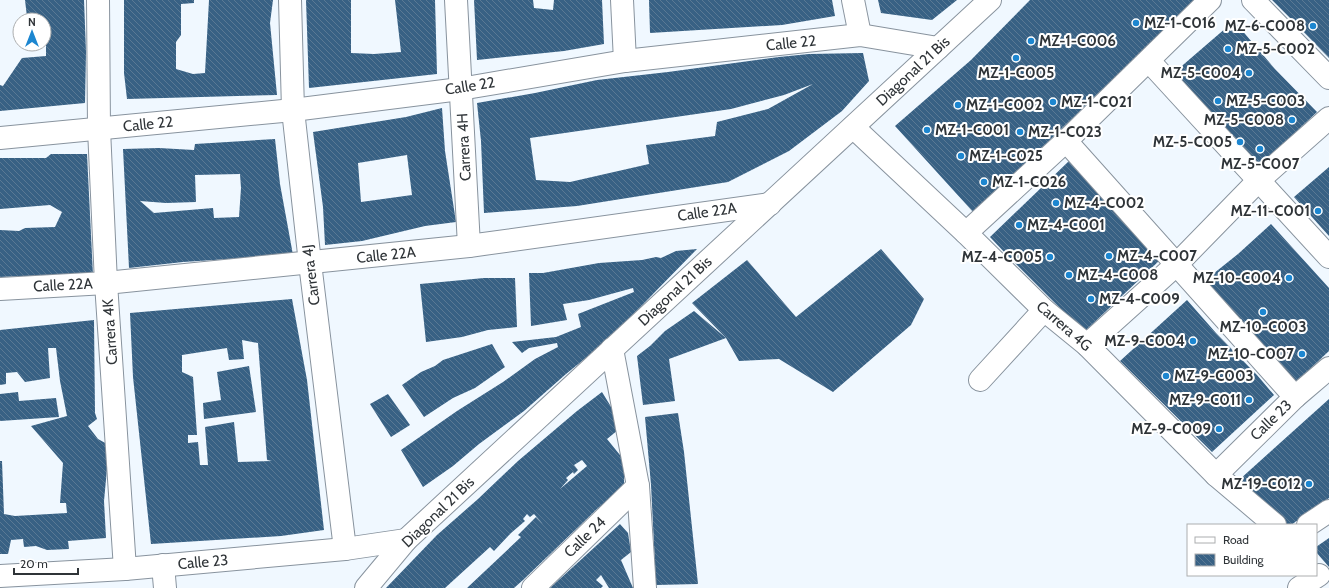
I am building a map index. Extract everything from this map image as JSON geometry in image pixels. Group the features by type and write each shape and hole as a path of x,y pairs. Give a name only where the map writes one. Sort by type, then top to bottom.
{"street":[{"name":"Carrera 4K","path":"98,0 99,129 106,283 125,569"},
{"name":"Carrera 4J","path":"290,0 293,110 345,550"},
{"name":"Carrera 4H","path":"456,0 469,246"},
{"path":"622,0 625,60"},
{"path":"854,0 860,35"},
{"name":"Diagonal 21 Bis","path":"366,588 406,540 990,0"},
{"path":"966,233 1066,141 1210,0"},
{"path":"1253,0 1329,78"},
{"name":"Calle 22","path":"0,138 293,110 460,89 625,60 860,35 938,48"},
{"path":"1149,60 1329,257"},
{"path":"1087,345 1176,265 1259,180 1329,118"},
{"name":"Carrera 4G","path":"853,127 966,233 1044,310 1087,345 1216,475 1274,524"},
{"path":"1066,141 1295,397"},
{"name":"Calle 22A","path":"0,289 106,283 469,246 770,204"},
{"path":"980,380 1044,310"},
{"path":"612,349 638,486 644,588"},
{"name":"Calle 23","path":"1216,475 1295,397 1329,368"},
{"name":"Calle 24","path":"533,588 638,486"},
{"path":"1309,524 1329,510"},
{"name":"Calle 23","path":"0,576 125,569 345,550 406,540"},
{"path":"163,565 165,588"},
{"path":"1299,588 1321,577"}],"building":[{"path":"25,0 84,0 86,52 85,103 0,111 0,85 3,86 22,58 46,56 46,52 52,52 52,12 26,12"},
{"path":"124,0 194,0 194,3 181,4 181,35 176,42 176,69 193,74 205,73 209,0 273,0 270,23 277,95 127,99 124,73"},
{"path":"306,0 351,0 351,53 374,54 401,52 395,0 435,0 437,74 309,88"},
{"path":"474,0 533,0 534,8 553,10 554,0 602,0 604,44 564,51 477,60"},
{"path":"649,0 832,0 835,16 782,25 650,33"},
{"path":"878,0 957,0 932,20 881,13"},
{"path":"1030,0 1200,0 1112,80 974,213 895,126 971,60"},
{"name":"MZ-6-C008","path":"1272,0 1329,0 1329,58 1289,17"},
{"path":"1234,21 1275,69 1317,112 1252,171 1169,77"},
{"path":"863,53 869,81 842,111 789,151 728,182 577,206 484,213 481,141 477,103 597,80 809,54","holes":["813,84 768,109 717,122 715,136 646,145 649,164 570,182 536,180 530,138 731,109 784,95"]},
{"path":"442,108 445,151 456,222 425,226 362,241 325,245 323,207 313,132 406,117","holes":["407,155 412,195 361,202 358,163"]},
{"path":"275,139 280,184 293,255 183,262 129,268 123,149 159,148 194,150 195,144","holes":["240,174 241,188 239,217 214,218 213,208 154,213 140,201 166,203 196,202 195,175"]},
{"path":"51,154 87,154 93,275 0,277 0,230 19,231 25,228 55,227 62,212 50,205 0,209 0,158 46,158"},
{"path":"1069,161 1161,259 1084,332 990,237"},
{"name":"MZ-11-C001","path":"1329,167 1329,236 1294,197"},
{"path":"1271,224 1329,288 1329,351 1296,382 1275,357 1203,282 1238,254"},
{"path":"697,249 609,339 524,411 479,444 453,466 423,487 401,450 535,359 558,347 557,343 529,348 522,353 512,342 556,337 581,327 578,314 634,292 633,288 589,300 563,304 567,320 531,326 529,273 543,273 599,263 642,260 656,257 661,258 676,251"},
{"path":"881,249 924,299 911,325 833,392 779,359 739,361 726,338 692,303 747,260 796,317"},
{"path":"484,278 515,278 517,327 488,330 462,337 426,342 420,284"},
{"path":"292,299 307,380 324,530 281,536 151,544 133,377 130,313","holes":["242,340 258,343 267,460 272,461 238,462 234,422 205,427 208,465 200,465 198,442 188,443 188,435 197,435 193,377 182,372 182,355 227,348 229,360 244,359"]},
{"path":"1187,300 1274,395 1212,452 1120,361"},
{"path":"694,311 726,338 669,359 675,401 643,405 637,356 665,331"},
{"path":"94,320 95,413 97,419 88,426 98,439 107,444 108,458 104,501 106,538 68,541 69,549 47,550 36,546 24,547 23,539 11,540 8,554 0,554 0,461 2,461 4,514 15,516 67,513 66,503 60,503 63,463 31,426 67,416 60,381 56,348 48,348 50,378 25,382 17,372 6,373 6,384 0,385 0,330"},
{"path":"492,344 505,367 475,388 453,398 424,417 402,385 421,372 435,366 443,360"},
{"path":"249,366 256,412 204,419 203,403 221,400 217,372"},
{"path":"18,392 19,401 56,398 59,417 0,421 0,394"},
{"path":"602,392 613,410 618,430 607,439 624,460 624,486 597,509 523,580 514,588 467,588 521,537 518,535 536,517 543,524 534,514 530,517 527,514 523,519 525,521 494,551 490,547 445,588 386,588 437,535 518,461","holes":["582,460 587,466 560,489 568,480 566,478 578,470 574,465"]},
{"path":"388,394 410,425 391,437 370,404"},
{"path":"1329,399 1329,498 1292,524 1282,524 1239,480"},
{"path":"678,413 684,452 698,584 656,585 651,485 645,417"},
{"path":"620,524 628,533 631,552 621,560 633,588 609,588 601,575 596,580 603,586 601,588 550,588"},
{"path":"1329,538 1329,567 1317,553 1317,546"}],"place":[{"name":"MZ-1-C016","path":"1136,23"},
{"name":"MZ-6-C008","path":"1313,26"},
{"name":"MZ-1-C006","path":"1031,41"},
{"name":"MZ-5-C002","path":"1228,49"},
{"name":"MZ-1-C005","path":"1016,58"},
{"name":"MZ-5-C004","path":"1249,73"},
{"name":"MZ-5-C003","path":"1218,101"},
{"name":"MZ-1-C021","path":"1053,102"},
{"name":"MZ-1-C002","path":"958,105"},
{"name":"MZ-5-C008","path":"1292,120"},
{"name":"MZ-1-C001","path":"927,130"},
{"name":"MZ-1-C023","path":"1020,132"},
{"name":"MZ-5-C005","path":"1240,142"},
{"name":"MZ-5-C007","path":"1260,149"},
{"name":"MZ-1-C025","path":"961,156"},
{"name":"MZ-1-C026","path":"984,182"},
{"name":"MZ-4-C002","path":"1056,203"},
{"name":"MZ-11-C001","path":"1318,211"},
{"name":"MZ-4-C001","path":"1019,225"},
{"name":"MZ-4-C007","path":"1109,256"},
{"name":"MZ-4-C005","path":"1050,257"},
{"name":"MZ-4-C008","path":"1069,275"},
{"name":"MZ-10-C004","path":"1289,278"},
{"name":"MZ-4-C009","path":"1091,299"},
{"name":"MZ-10-C003","path":"1263,312"},
{"name":"MZ-9-C004","path":"1193,341"},
{"name":"MZ-10-C007","path":"1302,354"},
{"name":"MZ-9-C003","path":"1166,376"},
{"name":"MZ-9-C011","path":"1249,400"},
{"name":"MZ-9-C009","path":"1219,429"},
{"name":"MZ-19-C012","path":"1309,484"}]}
